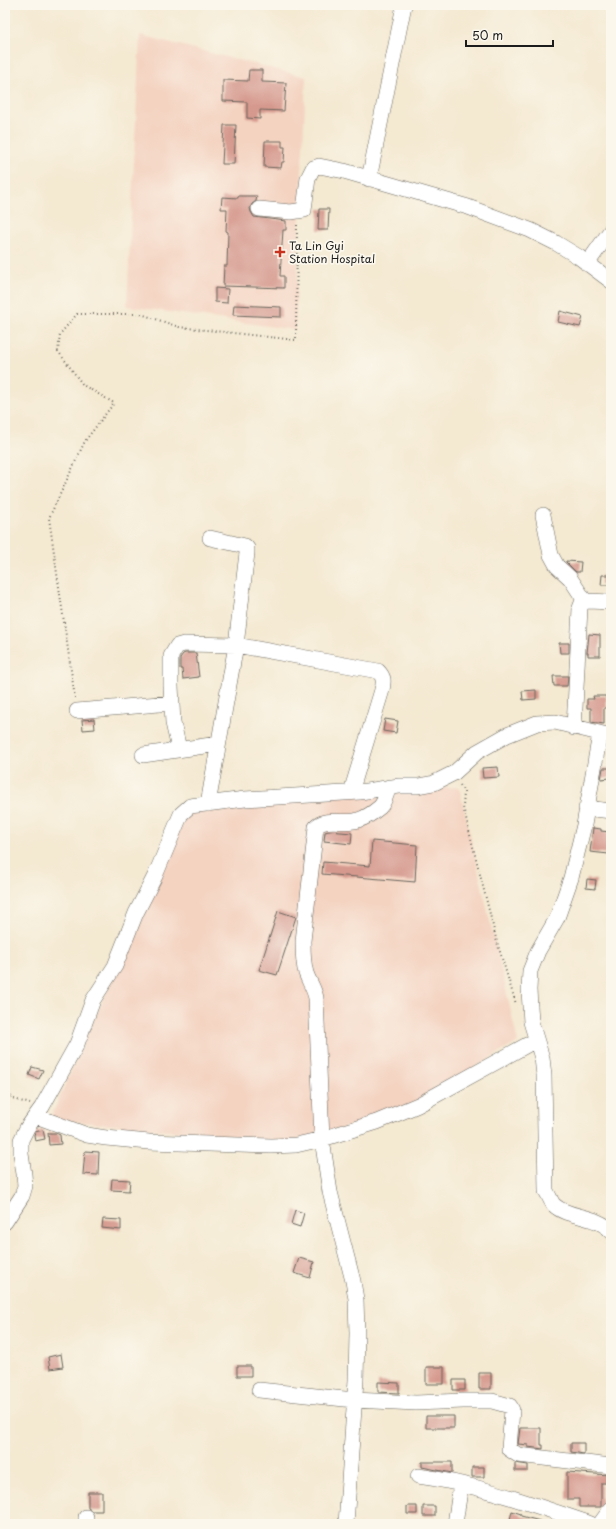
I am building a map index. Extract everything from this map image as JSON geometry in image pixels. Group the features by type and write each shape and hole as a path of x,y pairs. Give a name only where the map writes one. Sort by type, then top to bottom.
{"street":[{"path":"369,179 404,5"},
{"path":"259,209 298,212 304,210 308,178 313,168 319,166 344,170 369,179 468,207 530,230 579,257 611,281"},
{"path":"587,264 611,230"},
{"path":"543,514 551,555 557,566 570,578 585,601"},
{"path":"208,804 236,645 247,548 245,546 210,538"},
{"path":"574,728 580,608 582,603 585,601 611,602"},
{"path":"179,749 173,723 171,703 172,656 177,646 184,644 236,645 378,671 383,676 384,680 382,690 351,792"},
{"path":"77,711 171,703"},
{"path":"5,1222 22,1196 24,1186 21,1140 27,1128 39,1112 77,1044 93,1000 115,966 136,913 155,876 181,814 190,806 245,799 351,792 389,787 418,786 434,783 454,773 477,752 507,735 537,723 555,722 605,735 586,808 571,878 557,918 538,951 530,971 529,990 531,1022 542,1058 544,1075 546,1191 554,1205 570,1213 588,1218 607,1227 611,1231"},
{"path":"143,755 218,744"},
{"path":"346,1524 358,1333 356,1299 353,1281 332,1198 322,1140 316,998 313,986 306,973 303,954 303,941 316,827 319,824 327,822 358,821 369,815 381,806 389,787"},
{"path":"586,808 611,811"},
{"path":"39,1112 87,1135 106,1138 149,1142 271,1146 296,1145 322,1140 377,1122 418,1105 536,1040"},
{"path":"259,1390 354,1400 416,1403 463,1400 492,1402 510,1406 512,1410 509,1449 518,1455 611,1466"},
{"path":"418,1476 489,1490 591,1524"},
{"path":"455,1524 462,1484"},
{"path":"600,1524 611,1509"}],"path":[{"path":"77,711 49,518 85,441 114,403 83,385 58,351 60,334 77,314 141,314 179,327 296,340 298,212"},
{"path":"454,773 464,792 463,807 497,942 517,1009"},
{"path":"5,1091 14,1100 39,1112"}],"shaded area":[{"path":"140,35 306,77 295,330 127,306"},
{"path":"459,787 518,1042 399,1112 291,1143 50,1119 186,813 357,794"}],"building":[{"path":"249,70 262,70 262,82 286,83 284,111 260,110 260,119 247,118 247,102 223,101 223,80 248,81"},
{"path":"224,125 236,125 234,164 222,164"},
{"path":"265,141 282,141 282,147 285,147 284,162 282,162 281,168 264,167"},
{"path":"238,196 257,196 256,201 250,208 254,217 286,221 286,230 283,230 280,276 284,276 284,288 223,286 224,266 227,266 228,232 226,231 227,209 221,209 222,197 238,198"},
{"path":"319,209 329,209 328,230 318,230"},
{"path":"215,288 228,289 227,303 215,302"},
{"path":"234,305 281,307 281,317 233,315"},
{"path":"560,311 583,317 580,327 558,322"},
{"path":"566,561 581,562 580,572 576,572"},
{"path":"602,575 611,575 611,585 601,585"},
{"path":"589,634 600,635 600,656 588,656"},
{"path":"559,643 569,643 569,653 560,653"},
{"path":"185,653 196,653 199,677 183,679 182,669 180,669 180,658"},
{"path":"553,676 568,676 567,686 554,686"},
{"path":"536,690 536,699 523,700 522,691"},
{"path":"593,696 606,696 607,708 604,708 604,724 591,722 591,708 587,708 587,699 594,699"},
{"path":"94,719 95,729 83,730 82,720"},
{"path":"385,719 398,721 396,733 383,731"},
{"path":"498,767 499,777 483,778 482,768"},
{"path":"603,768 610,768 610,778 601,779"},
{"path":"593,828 610,832 609,854 590,852"},
{"path":"325,832 352,833 351,844 324,841"},
{"path":"372,841 417,845 415,882 322,874 323,862 370,866"},
{"path":"587,879 596,880 595,889 586,888"},
{"path":"278,911 296,917 277,975 259,970"},
{"path":"32,1067 43,1070 39,1079 29,1075"},
{"path":"43,1130 45,1139 35,1141 35,1132"},
{"path":"48,1133 56,1133 60,1135 61,1144 49,1145"},
{"path":"85,1151 99,1152 98,1175 83,1174"},
{"path":"112,1179 130,1180 129,1191 111,1190"},
{"path":"295,1210 304,1213 300,1227 291,1224"},
{"path":"103,1219 121,1220 121,1230 102,1228"},
{"path":"299,1258 314,1262 310,1278 294,1273"},
{"path":"61,1354 63,1367 50,1369 48,1357"},
{"path":"237,1366 251,1366 251,1376 237,1376"},
{"path":"426,1367 444,1367 444,1384 426,1384"},
{"path":"479,1373 491,1373 491,1389 479,1389"},
{"path":"453,1380 465,1380 465,1390 453,1390"},
{"path":"378,1382 399,1383 399,1393 378,1392"},
{"path":"426,1416 454,1416 454,1428 426,1428"},
{"path":"520,1428 541,1428 541,1445 543,1445 543,1449 518,1444"},
{"path":"571,1443 584,1443 584,1454 571,1452"},
{"path":"422,1462 452,1462 452,1473 422,1467"},
{"path":"515,1463 528,1465 528,1471 515,1471"},
{"path":"472,1467 484,1467 484,1477 472,1477"},
{"path":"567,1472 609,1475 609,1483 601,1483 601,1507 579,1507 579,1499 567,1499"},
{"path":"88,1492 102,1492 102,1511 92,1511 88,1508"},
{"path":"407,1506 417,1506 417,1514 407,1514"},
{"path":"423,1506 435,1506 435,1516 423,1516"},
{"path":"512,1511 521,1514 521,1516 540,1521 540,1524 509,1524"}],"place":[{"name":"Ta Lin Gyi Station Hospital","path":"280,252"}]}
